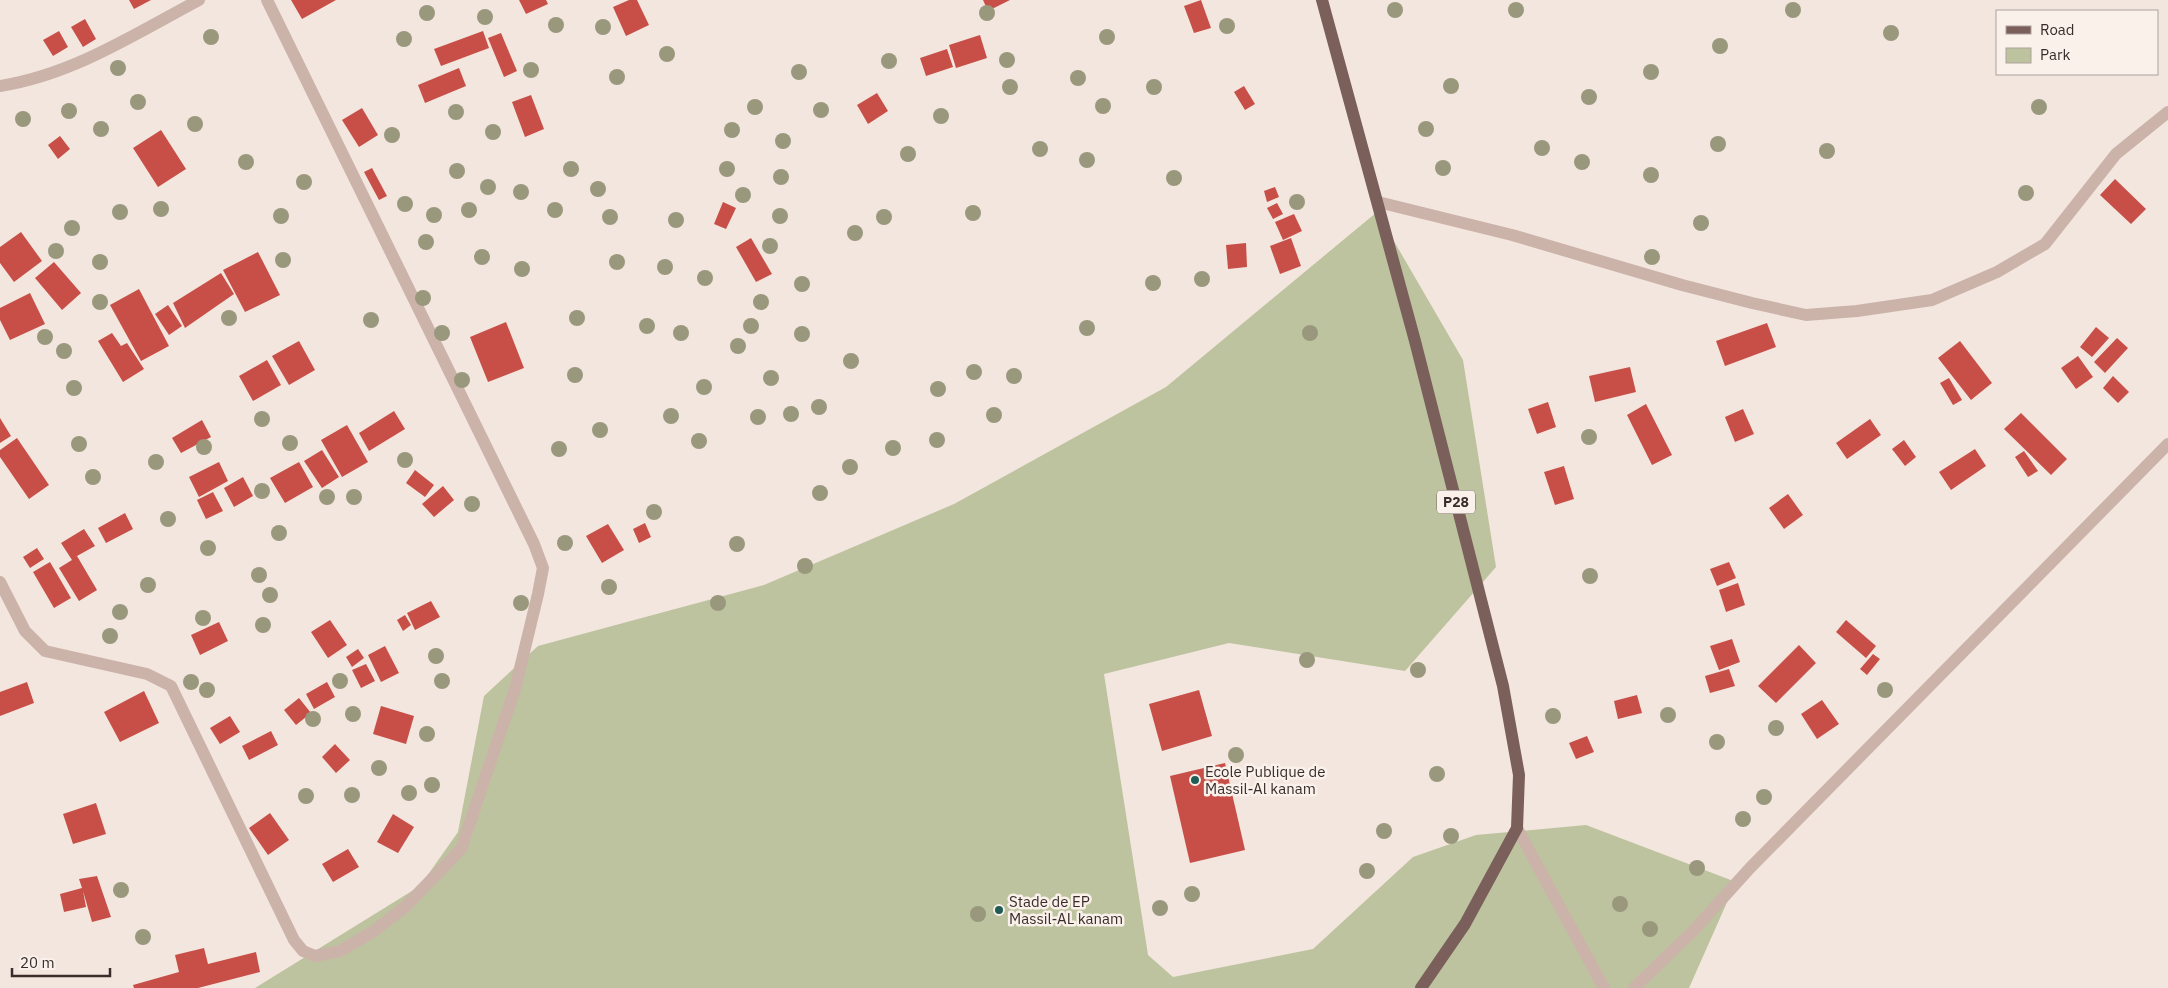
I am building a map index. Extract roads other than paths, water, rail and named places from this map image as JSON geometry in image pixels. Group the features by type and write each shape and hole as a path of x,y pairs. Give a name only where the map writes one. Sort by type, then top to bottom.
{"main road":[{"name":"P28","path":"1322,0 1378,202 1503,686 1520,775 1516,828 1465,924 1421,988"}],"street":[{"path":"0,86 28,82 86,60 199,0"},
{"path":"0,582 24,631 45,651 147,674 171,686 294,940 303,951 315,956 328,955 374,931 406,906 461,850 515,689 543,568 534,544 267,0"},
{"path":"1378,202 1512,235 1682,286 1752,303 1806,315 1857,311 1932,300 1997,272 2045,244 2116,154 2168,112"},
{"path":"1634,988 1694,930 1750,868 2168,444"},
{"path":"1516,828 1604,988"}],"place":[{"name":"Ecole Publique de Massil-Al kanam","path":"1195,780"},
{"name":"Stade de EP Massil-AL kanam","path":"999,910"}]}
